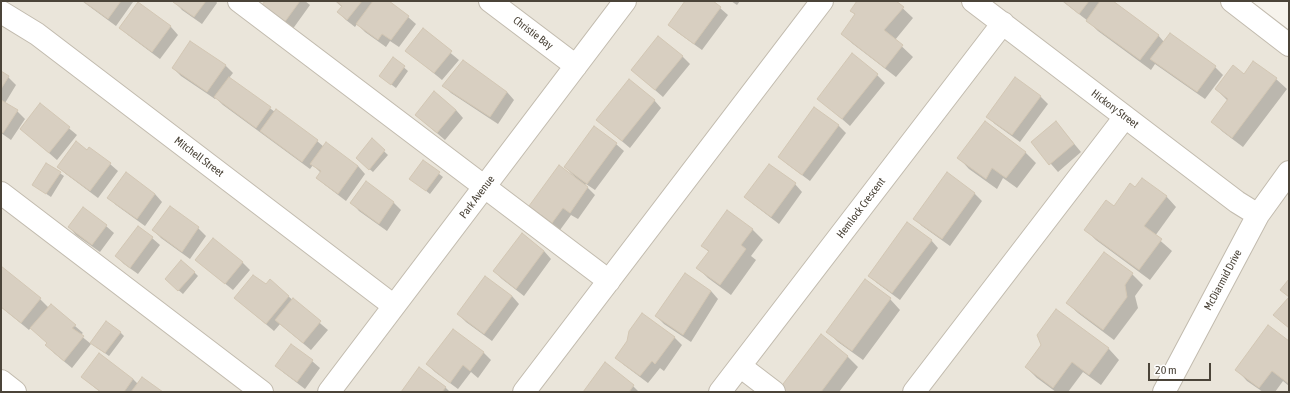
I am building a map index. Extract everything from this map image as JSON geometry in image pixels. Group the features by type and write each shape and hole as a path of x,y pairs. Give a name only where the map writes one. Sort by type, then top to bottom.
{"street":[{"path":"238,1 609,281"},
{"name":"Christie Bay","path":"490,1 576,66"},
{"name":"Park Avenue","path":"329,392 625,1"},
{"path":"524,392 822,1"},
{"name":"Hickory Street","path":"973,1 1237,202 1258,215"},
{"path":"1232,1 1289,45"},
{"name":"Mitchell Street","path":"1,12 37,34 394,306"},
{"name":"Hemlock Crescent","path":"720,392 1002,23"},
{"path":"914,392 1125,117"},
{"name":"McDiarmid Drive","path":"1164,392 1258,215 1289,172"},
{"path":"1,193 262,392"},
{"path":"740,366 774,392"},
{"path":"1,381 15,392"}],"shaded area":[{"path":"1,1 1220,1 1289,54 1289,392 1,392"}],"building":[{"path":"83,1 121,1 108,19"},
{"path":"206,1 194,17 173,2"},
{"path":"265,1 300,1 284,23 261,6"},
{"path":"336,1 362,1 347,20 337,12 342,6"},
{"path":"373,1 389,1 409,16 391,40 382,34 378,40 356,24"},
{"path":"685,1 713,1 721,7 694,44 668,25"},
{"path":"857,1 896,1 904,7 884,30 903,45 885,68 841,34 855,14 850,11"},
{"path":"1063,1 1089,1 1079,14"},
{"path":"1100,1 1113,1 1159,35 1140,60 1086,21"},
{"path":"138,2 171,26 152,52 119,28"},
{"path":"423,28 452,51 434,73 405,51"},
{"path":"1170,33 1216,66 1197,92 1150,59"},
{"path":"658,36 683,56 655,90 631,70"},
{"path":"190,41 226,65 207,92 172,68"},
{"path":"852,53 878,74 842,119 817,99"},
{"path":"393,57 405,66 391,85 379,76"},
{"path":"463,60 507,92 490,117 442,86"},
{"path":"1253,61 1277,78 1232,138 1211,122 1228,99 1215,89 1233,65 1244,74"},
{"path":"1,71 9,76 1,89"},
{"path":"229,77 271,107 256,128 214,97"},
{"path":"1015,77 1041,96 1012,135 986,117"},
{"path":"629,79 655,100 622,141 596,120"},
{"path":"434,91 456,110 437,133 415,115"},
{"path":"1,100 18,110 3,133 1,132"},
{"path":"40,103 70,127 49,153 20,129"},
{"path":"814,107 839,125 802,175 778,157"},
{"path":"276,109 318,140 302,162 260,131"},
{"path":"985,121 1026,152 1006,178 992,168 986,179 957,158"},
{"path":"1056,121 1074,144 1049,165 1031,142"},
{"path":"594,126 617,143 587,184 564,167"},
{"path":"372,138 385,150 369,170 356,158"},
{"path":"76,141 87,150 89,147 111,163 90,191 57,167"},
{"path":"326,142 358,166 338,194 316,178 321,171 310,164"},
{"path":"423,160 440,172 426,191 409,179"},
{"path":"46,163 61,172 46,194 32,185"},
{"path":"769,164 796,183 771,217 744,197"},
{"path":"559,165 588,187 570,213 563,208 552,223 529,206"},
{"path":"126,172 155,194 137,219 107,198"},
{"path":"947,172 975,193 942,239 913,219"},
{"path":"1142,178 1167,196 1144,226 1162,239 1139,270 1084,230 1106,200 1114,206 1130,183 1135,187"},
{"path":"366,181 394,202 379,224 350,203"},
{"path":"170,206 199,227 182,252 152,230"},
{"path":"83,207 107,225 92,245 68,227"},
{"path":"727,210 753,229 741,245 746,249 720,285 696,268 709,251 701,246"},
{"path":"907,222 932,240 892,293 868,276"},
{"path":"138,226 153,237 130,268 115,256"},
{"path":"522,233 544,251 516,289 493,271"},
{"path":"213,238 243,262 225,284 195,260"},
{"path":"1104,252 1133,273 1125,285 1127,297 1103,330 1066,303"},
{"path":"181,260 195,272 178,291 165,279"},
{"path":"1,266 41,298 21,323 1,307"},
{"path":"685,273 711,291 683,335 655,316"},
{"path":"253,275 266,284 270,279 289,296 266,324 234,298"},
{"path":"485,276 512,296 484,334 457,314"},
{"path":"865,279 891,298 852,351 826,332"},
{"path":"1289,279 1289,297 1280,290"},
{"path":"1289,297 1289,328 1273,315"},
{"path":"293,298 321,321 303,343 275,320"},
{"path":"51,304 76,325 72,328 84,336 64,361 45,345 47,343 30,328"},
{"path":"1056,309 1109,348 1089,375 1072,362 1053,388 1025,367 1041,345 1037,335"},
{"path":"642,313 675,337 655,364 652,361 640,376 615,358 627,341 629,331"},
{"path":"106,321 121,332 105,353 90,343"},
{"path":"1268,325 1289,341 1289,384 1272,371 1259,388 1235,370"},
{"path":"453,329 484,352 470,371 463,365 450,383 426,364"},
{"path":"821,334 848,356 821,392 785,392 780,388"},
{"path":"291,344 313,360 297,382 275,366"},
{"path":"99,353 133,379 124,392 101,392 81,377"},
{"path":"605,362 634,385 629,392 583,392"},
{"path":"419,367 446,387 442,392 401,392"},
{"path":"142,377 163,392 131,392"}]}
